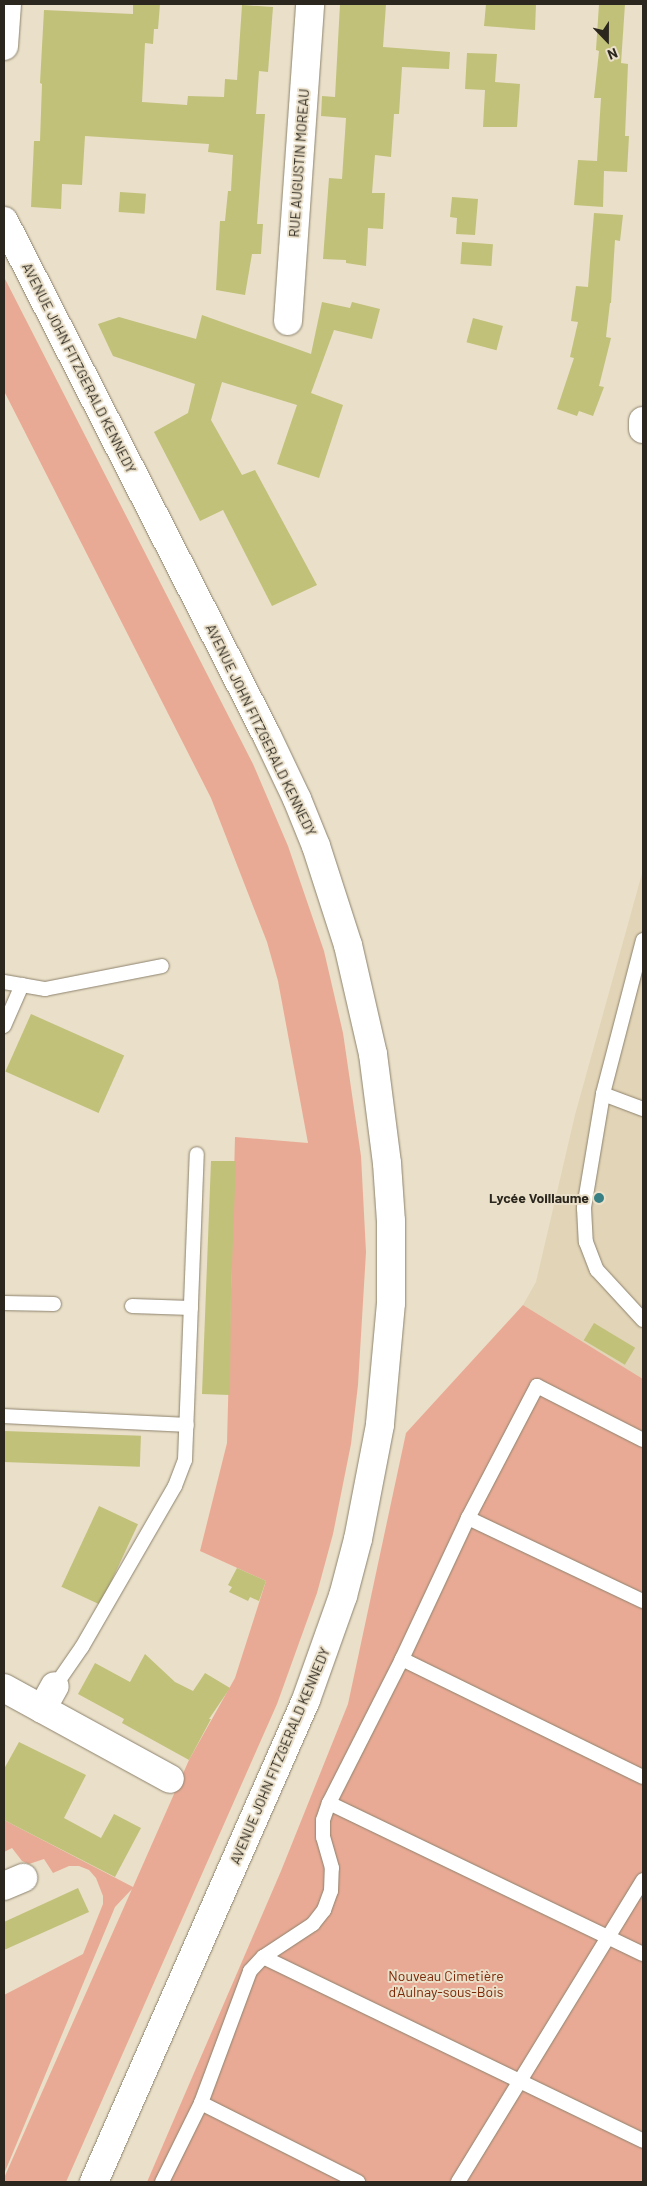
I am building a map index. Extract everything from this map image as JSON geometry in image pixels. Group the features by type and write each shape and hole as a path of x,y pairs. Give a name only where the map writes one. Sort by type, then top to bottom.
{"main road":[{"path":"4,46 7,4"},
{"name":"RUE AUGUSTIN MOREAU","path":"288,322 310,4"},
{"name":"AVENUE JOHN FITZGERALD KENNEDY","path":"4,221 267,736 297,799 316,846 348,945 374,1054 387,1163 391,1221 391,1302 380,1425 358,1539 343,1596 306,1700 94,2182"},
{"path":"643,421 643,429"},
{"path":"42,1709 56,1686"},
{"path":"4,1688 170,1780"}],"lane":[{"path":"643,940 603,1094 584,1208 586,1242 597,1270 643,1320"},
{"path":"4,982 45,989 162,966"},
{"path":"4,1026 22,985"},
{"path":"603,1094 643,1110"},
{"path":"56,1686 82,1647 175,1486 185,1460 197,1154"},
{"path":"4,1303 54,1304"},
{"path":"132,1306 191,1308"},
{"path":"162,2182 200,2103 250,1971 263,1957 313,1924 324,1910 331,1891 332,1868 323,1837 323,1820 329,1803 402,1659 468,1518 537,1386 643,1440"},
{"path":"4,1416 187,1425"},
{"path":"468,1518 643,1602"},
{"path":"402,1659 643,1777"},
{"path":"329,1803 643,1954"},
{"path":"458,2182 519,2081 610,1938 643,1880"},
{"path":"263,1957 643,2141"},
{"path":"200,2103 358,2182"}],"shaded area":[{"name":"Lycée Voillaume","path":"643,870 643,1379 523,1305 536,1282 575,1115"}],"green space":[{"path":"4,277 253,764 288,846 324,951 343,1033 361,1156 366,1252 358,1385 351,1444 333,1534 317,1593 277,1704 66,2182 4,2182 4,2178 132,1889 115,1907 4,2174 4,1995 83,1954 103,1904 103,1896 96,1878 89,1870 79,1866 69,1866 53,1873 44,1859 29,1864 22,1861 12,1848 4,1852 4,1820 133,1887 189,1760 235,1678 266,1581 200,1551 227,1443 235,1137 308,1143 278,981 267,942 211,798 4,391"},
{"name":"Nouveau Cimetière d'Aulnay-sous-Bois","path":"523,1305 643,1379 643,2182 147,2182 281,1871 348,1704 406,1433"}],"building":[{"path":"133,4 160,4 158,29 154,29 153,44 145,43 142,102 187,105 188,96 224,97 225,79 237,80 242,5 273,7 268,72 259,71 256,114 265,114 257,224 263,224 261,254 252,254 245,295 216,290 220,221 225,221 228,191 231,191 233,155 208,152 209,144 85,136 82,185 62,184 61,209 31,207 34,141 40,141 42,84 40,83 44,10 133,14"},
{"path":"340,4 386,4 383,47 450,52 449,69 402,67 399,114 394,114 391,157 375,155 372,193 385,193 383,229 368,228 366,266 346,263 346,260 323,259 329,178 342,179 346,118 321,116 322,96 335,97"},
{"path":"486,4 536,4 535,30 484,26"},
{"path":"599,4 625,4 621,63 628,64 625,136 629,136 627,172 604,171 603,207 574,205 578,160 597,161 601,98 594,98 599,51 596,50"},
{"path":"467,53 497,54 495,82 520,84 517,127 483,127 485,90 465,89"},
{"path":"120,192 146,194 145,214 119,212"},
{"path":"452,197 478,199 475,235 456,234 457,218 450,217"},
{"path":"594,213 623,215 620,241 615,240 611,303 606,337 611,338 599,386 604,387 593,416 579,411 577,416 557,409 574,358 570,357 578,322 571,321 576,286 588,287"},
{"path":"462,242 493,244 491,266 460,264"},
{"path":"322,302 350,308 352,302 380,309 372,339 334,330 311,393 343,405 319,478 277,464 297,405 222,382 211,420 242,475 255,470 317,585 272,606 223,510 200,521 154,432 188,413 195,384 113,356 98,324 119,317 196,339 202,315 311,354"},
{"path":"473,318 503,326 496,350 467,342"},
{"path":"31,1014 124,1055 99,1113 5,1072"},
{"path":"211,1161 236,1161 231,1294 230,1395 202,1394"},
{"path":"594,1323 635,1348 625,1365 584,1340"},
{"path":"4,1431 141,1436 140,1467 4,1462"},
{"path":"99,1506 138,1524 100,1605 61,1587"},
{"path":"237,1568 266,1581 259,1601 250,1597 248,1601 229,1592 232,1587 228,1585"},
{"path":"145,1654 175,1682 193,1691 205,1673 230,1688 209,1719 211,1719 189,1760 122,1723 124,1719 78,1694 95,1663 130,1682"},
{"path":"19,1742 86,1775 64,1818 101,1838 114,1814 141,1828 115,1877 4,1820 4,1769"},
{"path":"78,1888 89,1912 4,1950 4,1922"}],"place":[{"name":"Lycée Voillaume","path":"599,1198"}]}
